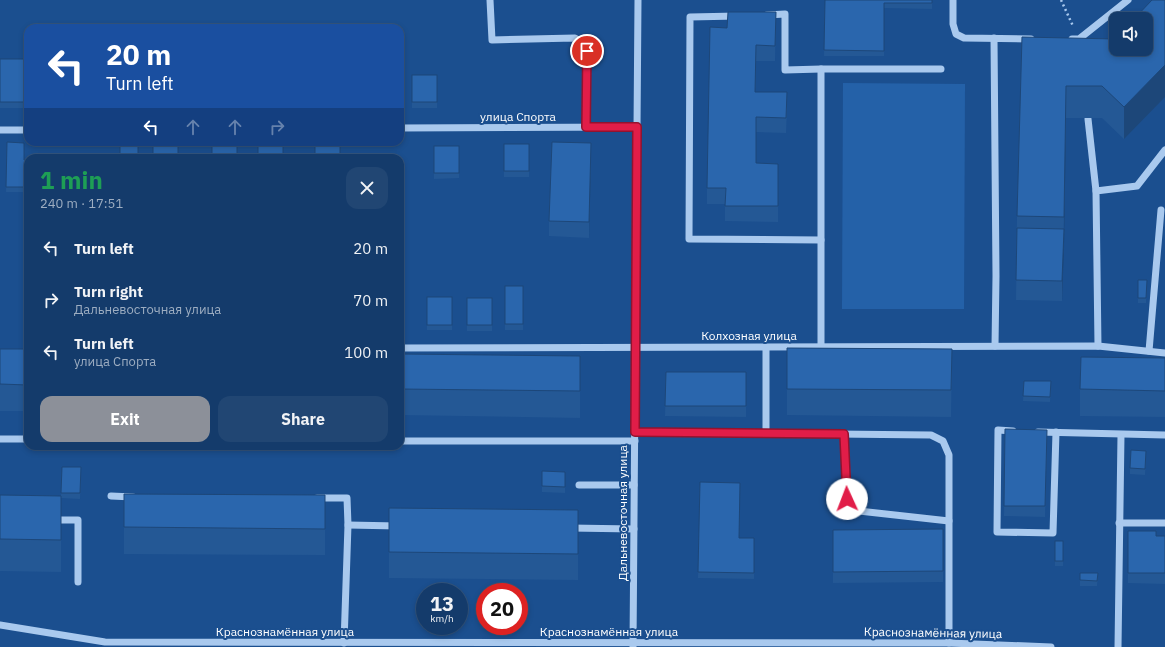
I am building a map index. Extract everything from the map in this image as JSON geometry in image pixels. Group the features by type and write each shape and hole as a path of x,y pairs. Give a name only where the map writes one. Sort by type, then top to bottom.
{"street":[{"path":"490,0 492,40 575,38 582,42 587,51 586,127"},
{"name":"Дальневосточная улица","path":"633,645 638,0"},
{"path":"953,0 953,24 956,34 964,38 1040,39"},
{"path":"1064,39 1079,43 1128,0"},
{"path":"761,15 785,14 785,70 941,69"},
{"path":"745,16 690,17 689,239 821,240"},
{"path":"994,38 996,276 995,346"},
{"path":"821,69 821,347"},
{"path":"1088,119 1096,191 1098,346"},
{"name":"улица Спорта","path":"404,128 637,127"},
{"path":"0,130 24,130"},
{"path":"1096,191 1137,186 1165,150"},
{"path":"1149,351 1161,210"},
{"name":"Колхозная улица","path":"404,348 1098,346 1165,353"},
{"path":"766,347 766,434"},
{"path":"1056,432 1053,533 997,532 998,430 1056,432 1121,435 1165,436"},
{"path":"635,432 931,435 943,441 949,455 949,643"},
{"path":"844,434 847,499 851,508 859,511 949,521"},
{"path":"1118,647 1121,435"},
{"path":"0,439 24,439"},
{"path":"404,441 635,441"},
{"path":"579,485 634,485"},
{"path":"111,496 142,497"},
{"path":"307,498 347,498 348,525 344,643"},
{"path":"47,520 78,520 78,582"},
{"path":"1119,523 1165,523"},
{"path":"348,525 404,526"},
{"path":"562,528 634,529"},
{"name":"Краснознамённая улица","path":"0,625 104,642 633,645 949,643 1051,647"}],"path":[{"path":"1061,0 1079,43"}],"shaded area":[{"path":"843,83 965,84 964,309 842,309"}],"building":[{"path":"825,0 932,0 932,3 884,3 884,51 824,50"},
{"path":"1152,0 1165,0 1165,65 1124,107 1102,86 1066,86 1064,217 1017,216 1022,37 1109,39 1109,56 1153,56 1153,12 1141,12"},
{"path":"728,12 776,12 775,46 756,45 755,92 787,92 786,118 756,117 756,163 778,164 778,206 725,206 726,188 707,188 710,27 727,28"},
{"path":"0,59 24,59 24,102 0,102"},
{"path":"412,75 437,75 437,102 412,102"},
{"path":"7,142 24,143 24,187 6,187"},
{"path":"552,142 591,143 589,222 549,221"},
{"path":"504,144 529,144 529,171 504,171"},
{"path":"120,146 138,146 138,154 120,154"},
{"path":"153,146 178,146 178,154 153,154"},
{"path":"212,146 237,146 237,154 212,154"},
{"path":"258,146 283,146 283,154 258,154"},
{"path":"315,146 340,146 340,154 315,154"},
{"path":"434,146 459,146 459,173 434,173"},
{"path":"1017,228 1064,229 1062,281 1016,280"},
{"path":"1138,280 1147,280 1146,298 1138,298"},
{"path":"505,286 523,286 523,324 505,324"},
{"path":"427,297 452,297 452,325 427,325"},
{"path":"467,298 492,298 492,325 467,325"},
{"path":"787,348 952,349 951,390 787,389"},
{"path":"0,349 24,349 24,385 0,384"},
{"path":"404,354 580,356 580,391 404,389"},
{"path":"1081,357 1165,358 1165,391 1080,389"},
{"path":"666,372 746,372 746,406 665,406"},
{"path":"1024,381 1051,381 1050,397 1023,396"},
{"path":"1005,429 1047,430 1045,506 1004,506"},
{"path":"1131,450 1146,451 1145,469 1130,468"},
{"path":"62,467 81,467 80,493 61,493"},
{"path":"542,471 565,472 565,487 542,486"},
{"path":"700,482 740,483 739,538 754,538 754,573 698,572"},
{"path":"124,494 325,495 325,529 124,527"},
{"path":"0,495 61,496 61,540 0,539"},
{"path":"389,508 578,510 578,554 389,552"},
{"path":"943,529 943,571 833,572 833,530"},
{"path":"1128,531 1156,531 1156,536 1165,536 1165,573 1128,573"},
{"path":"1055,541 1063,541 1063,561 1055,561"},
{"path":"1080,573 1098,573 1097,581 1080,580"}],"route":[{"path":"587,51 586,127 637,127 635,432 844,434 847,499"}]}
